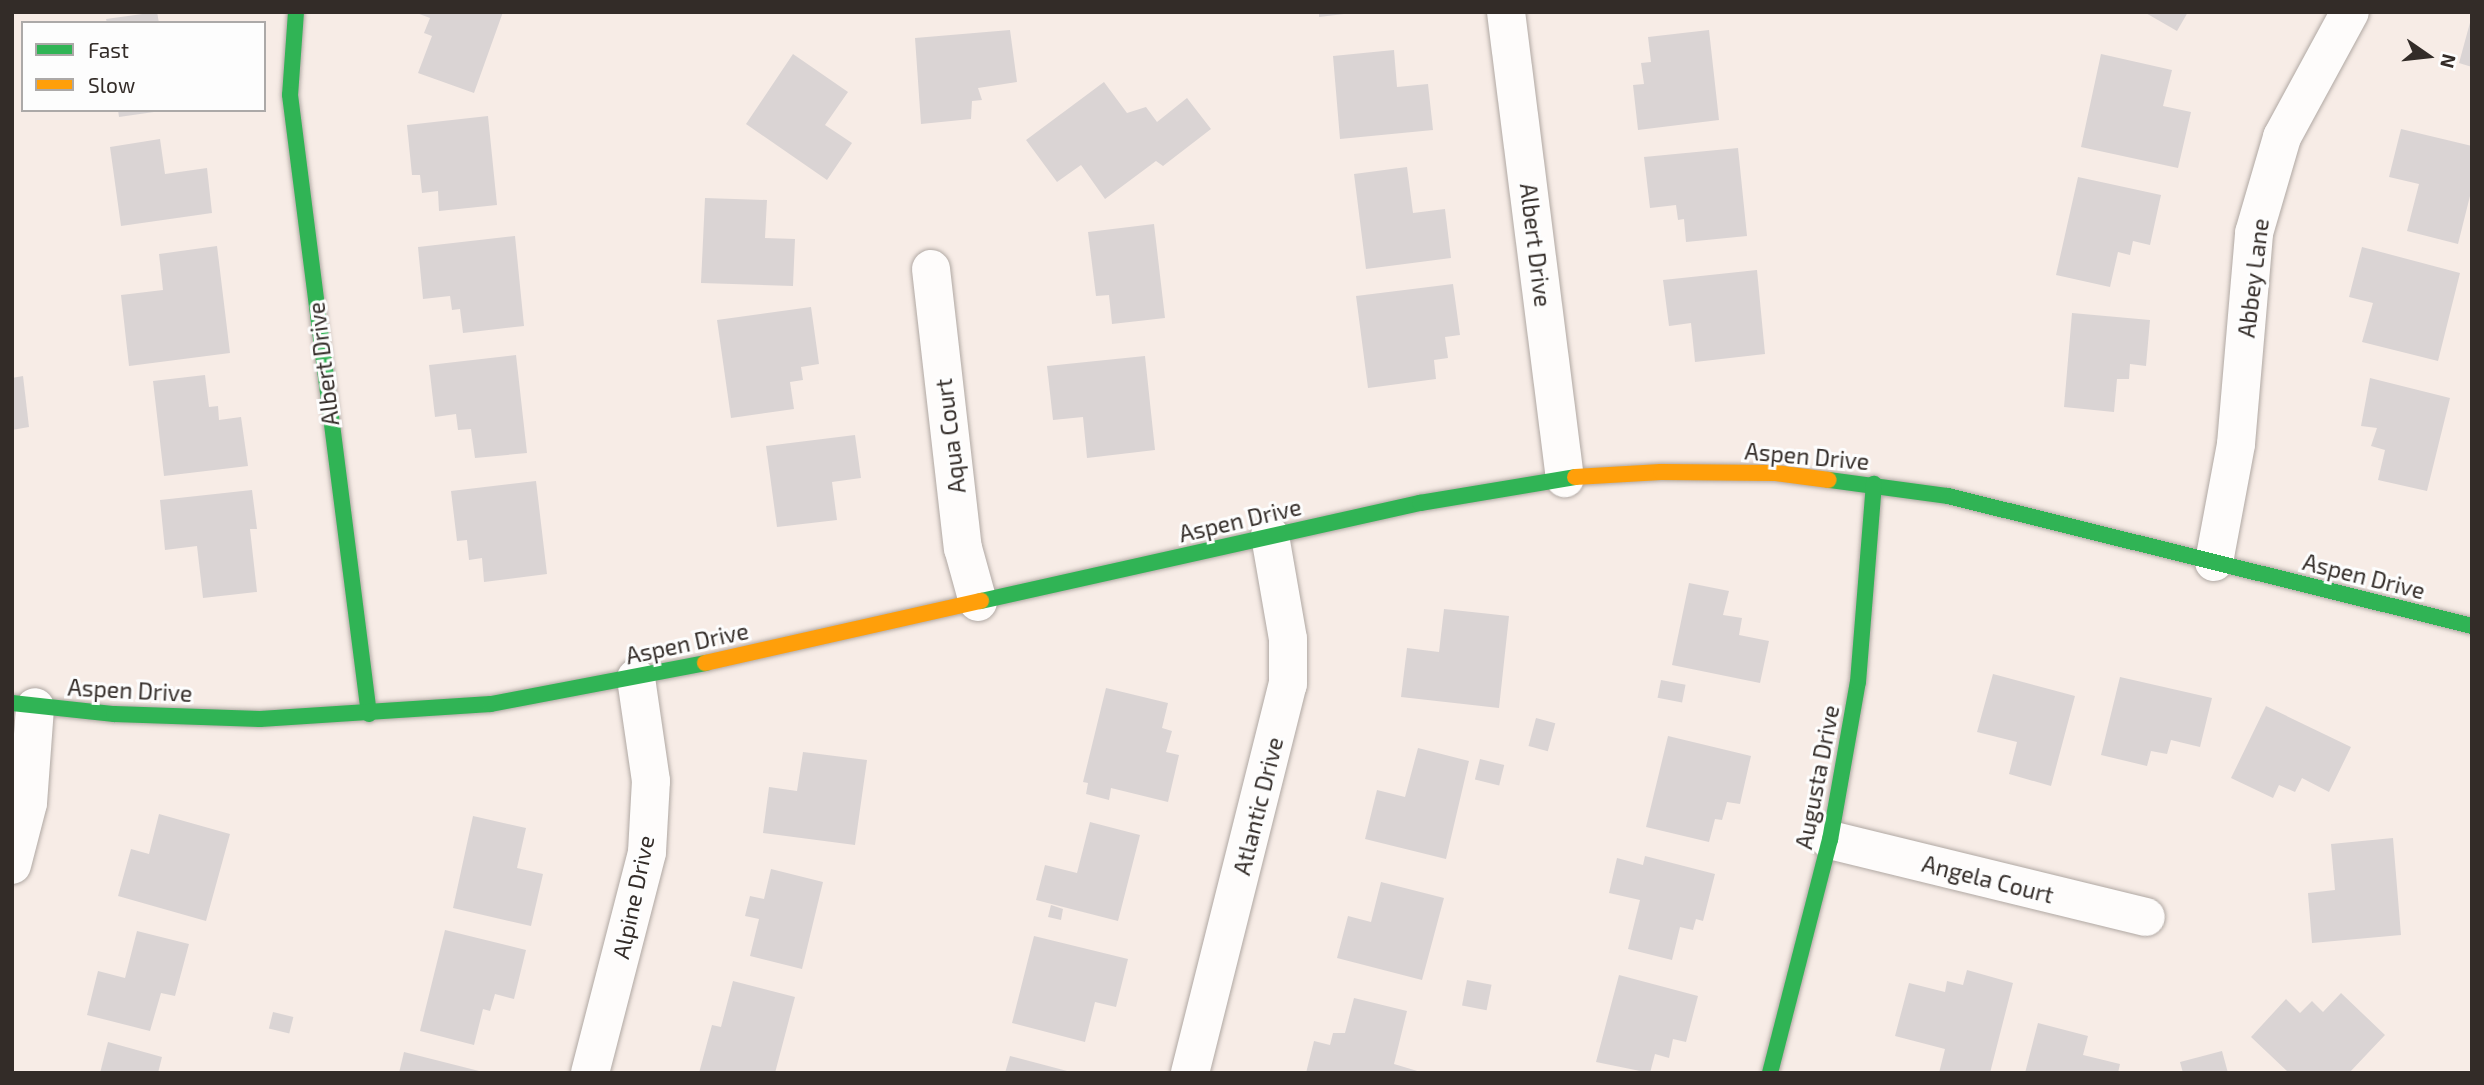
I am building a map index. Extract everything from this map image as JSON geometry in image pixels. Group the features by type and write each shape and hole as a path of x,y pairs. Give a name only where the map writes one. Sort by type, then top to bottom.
{"street":[{"name":"Albert Drive","path":"296,12 290,95 369,714"},
{"name":"Albert Drive","path":"1506,12 1565,478"},
{"name":"Abbey Lane","path":"2214,562 2236,444 2254,233 2282,137 2350,12"},
{"name":"Aqua Court","path":"931,269 963,548 978,602"},
{"name":"Aspen Drive","path":"24,705 260,719 491,704 636,678 1420,503 1565,478 1661,472 1776,473 1948,496 2472,626"},
{"name":"Augusta Drive","path":"1770,1073 1830,840 1858,682 1874,484"},
{"name":"Atlantic Drive","path":"1190,1073 1289,684 1287,639 1270,536"},
{"name":"Alpine Drive","path":"590,1073 647,852 651,781 636,678"},
{"path":"12,865 28,803 24,705"},
{"name":"Angela Court","path":"1830,840 2146,917"}],"building":[{"path":"157,12 159,21 106,21"},
{"path":"414,12 503,12 474,93 418,73 432,36 424,33 430,18"},
{"path":"1319,12 1344,12 1344,14 1319,17"},
{"path":"2144,12 2188,12 2177,31"},
{"path":"2472,19 2472,67 2459,63"},
{"path":"1010,30 1017,82 978,88 982,100 972,101 971,119 921,124 915,38"},
{"path":"1709,30 1719,120 1638,130 1633,85 1644,84 1641,63 1651,62 1648,37"},
{"path":"1394,50 1397,87 1428,84 1433,130 1340,139 1333,56"},
{"path":"793,54 848,92 825,125 852,143 827,180 746,124"},
{"path":"2101,54 2172,70 2163,106 2191,112 2178,168 2081,147"},
{"path":"1104,82 1127,113 1146,107 1157,122 1187,98 1211,129 1163,166 1156,161 1105,199 1081,165 1057,182 1026,140"},
{"path":"118,112 154,112 119,117"},
{"path":"488,116 497,205 439,211 438,191 422,193 420,175 412,175 407,125"},
{"path":"2401,129 2472,146 2472,188 2458,244 2407,231 2419,184 2389,177"},
{"path":"160,139 165,174 207,168 212,213 121,226 110,147"},
{"path":"1738,148 1747,236 1686,242 1684,219 1678,220 1676,205 1650,208 1644,157"},
{"path":"1407,167 1413,213 1445,209 1451,258 1366,269 1354,174"},
{"path":"2078,177 2161,195 2150,245 2133,241 2130,255 2118,252 2110,287 2056,275"},
{"path":"705,198 767,200 765,238 795,239 793,286 701,283"},
{"path":"1154,224 1165,318 1112,324 1109,295 1096,296 1088,232"},
{"path":"515,236 524,326 463,333 460,309 452,310 450,296 423,299 418,247"},
{"path":"217,246 230,353 129,366 121,295 163,290 159,254"},
{"path":"2362,247 2460,273 2438,361 2362,342 2373,303 2349,297"},
{"path":"1757,270 1765,354 1695,362 1691,323 1669,326 1663,280"},
{"path":"1453,284 1460,335 1445,337 1448,358 1434,360 1436,379 1368,388 1356,296"},
{"path":"811,307 819,364 801,367 803,380 790,382 794,409 731,418 717,320"},
{"path":"2072,313 2150,320 2146,366 2130,364 2129,379 2117,379 2114,412 2064,407"},
{"path":"516,355 527,453 475,458 471,429 458,430 456,414 435,417 429,365"},
{"path":"1145,356 1155,450 1087,458 1083,417 1053,420 1047,366"},
{"path":"205,375 209,407 218,406 219,420 241,417 248,466 164,476 153,381"},
{"path":"23,376 29,427 12,430 12,378"},
{"path":"2370,378 2450,398 2427,491 2378,480 2385,450 2371,446 2377,428 2361,426"},
{"path":"855,435 861,478 832,482 837,520 777,527 766,446"},
{"path":"536,481 547,574 484,582 482,558 469,560 467,540 457,541 451,491"},
{"path":"252,490 257,529 250,529 257,592 203,598 197,546 165,550 160,500"},
{"path":"1689,583 1729,591 1723,615 1742,618 1739,635 1769,641 1760,683 1672,665"},
{"path":"1444,609 1509,616 1499,708 1401,697 1407,648 1439,652"},
{"path":"1993,674 2075,696 2051,786 2009,774 2017,742 1977,732"},
{"path":"2120,677 2212,698 2200,747 2171,740 2167,754 2151,751 2147,766 2101,755"},
{"path":"1661,680 1686,685 1682,702 1658,698"},
{"path":"1106,688 1168,703 1162,728 1172,731 1166,752 1179,755 1168,802 1111,788 1109,800 1086,794 1088,783 1083,782"},
{"path":"2266,706 2351,747 2329,792 2302,778 2295,792 2279,785 2273,798 2231,778"},
{"path":"1536,718 1555,723 1548,751 1528,746"},
{"path":"1668,736 1751,756 1740,804 1727,802 1722,820 1715,819 1709,842 1646,827"},
{"path":"1418,748 1469,761 1446,859 1365,839 1377,790 1405,797"},
{"path":"803,752 867,760 855,845 763,833 769,787 797,791"},
{"path":"1480,759 1504,765 1499,785 1475,779"},
{"path":"159,814 230,834 206,921 118,896 131,849 149,854"},
{"path":"473,816 526,828 517,868 543,874 531,926 453,908"},
{"path":"1090,822 1140,835 1118,921 1036,900 1045,865 1077,873"},
{"path":"2393,838 2401,935 2312,943 2308,893 2335,890 2331,844"},
{"path":"1645,856 1715,874 1703,921 1696,919 1693,930 1680,927 1672,960 1628,949 1640,900 1609,893 1617,858 1643,865"},
{"path":"771,869 823,882 802,969 750,956 759,919 745,916 750,896 764,899"},
{"path":"1381,882 1444,898 1422,980 1337,958 1348,916 1371,922"},
{"path":"1051,905 1063,909 1061,920 1048,917"},
{"path":"445,930 526,950 514,999 495,994 490,1011 483,1009 474,1045 420,1031"},
{"path":"137,931 189,944 175,996 161,993 150,1031 87,1015 98,971 125,978"},
{"path":"1034,936 1128,959 1116,1007 1095,1002 1085,1042 1012,1023"},
{"path":"1967,970 2013,983 1990,1073 1939,1073 1945,1049 1895,1036 1909,983 1945,992 1947,981 1963,985"},
{"path":"1619,975 1698,996 1686,1042 1673,1039 1669,1058 1655,1054 1650,1073 1596,1062"},
{"path":"1467,980 1492,985 1487,1010 1462,1006"},
{"path":"733,981 795,997 775,1073 699,1073 712,1025 721,1027"},
{"path":"2341,993 2385,1035 2349,1073 2289,1073 2251,1037 2286,999 2300,1013 2312,1001 2323,1012"},
{"path":"1354,998 1407,1011 1394,1064 1424,1073 1306,1073 1314,1041 1330,1045 1333,1033 1345,1033"},
{"path":"273,1012 293,1017 289,1034 269,1028"},
{"path":"2038,1023 2088,1036 2083,1055 2120,1064 2118,1073 2025,1073"},
{"path":"108,1042 162,1057 158,1073 100,1073"},
{"path":"2222,1051 2228,1073 2183,1073 2180,1062"},
{"path":"404,1052 483,1072 483,1073 399,1073"},
{"path":"1010,1056 1071,1072 1071,1073 1005,1073"}],"traffic: fast":[{"path":"296,12 290,95 369,714"},
{"path":"981,601 1420,503 1575,477"},
{"path":"1829,480 1948,496 2472,626"},
{"path":"1770,1073 1830,840 1858,682 1874,484"},
{"path":"12,703 114,714 260,719 491,704 705,663"}],"traffic: slow":[{"path":"1575,477 1661,472 1776,473 1829,480"},
{"path":"705,663 981,601"}]}
